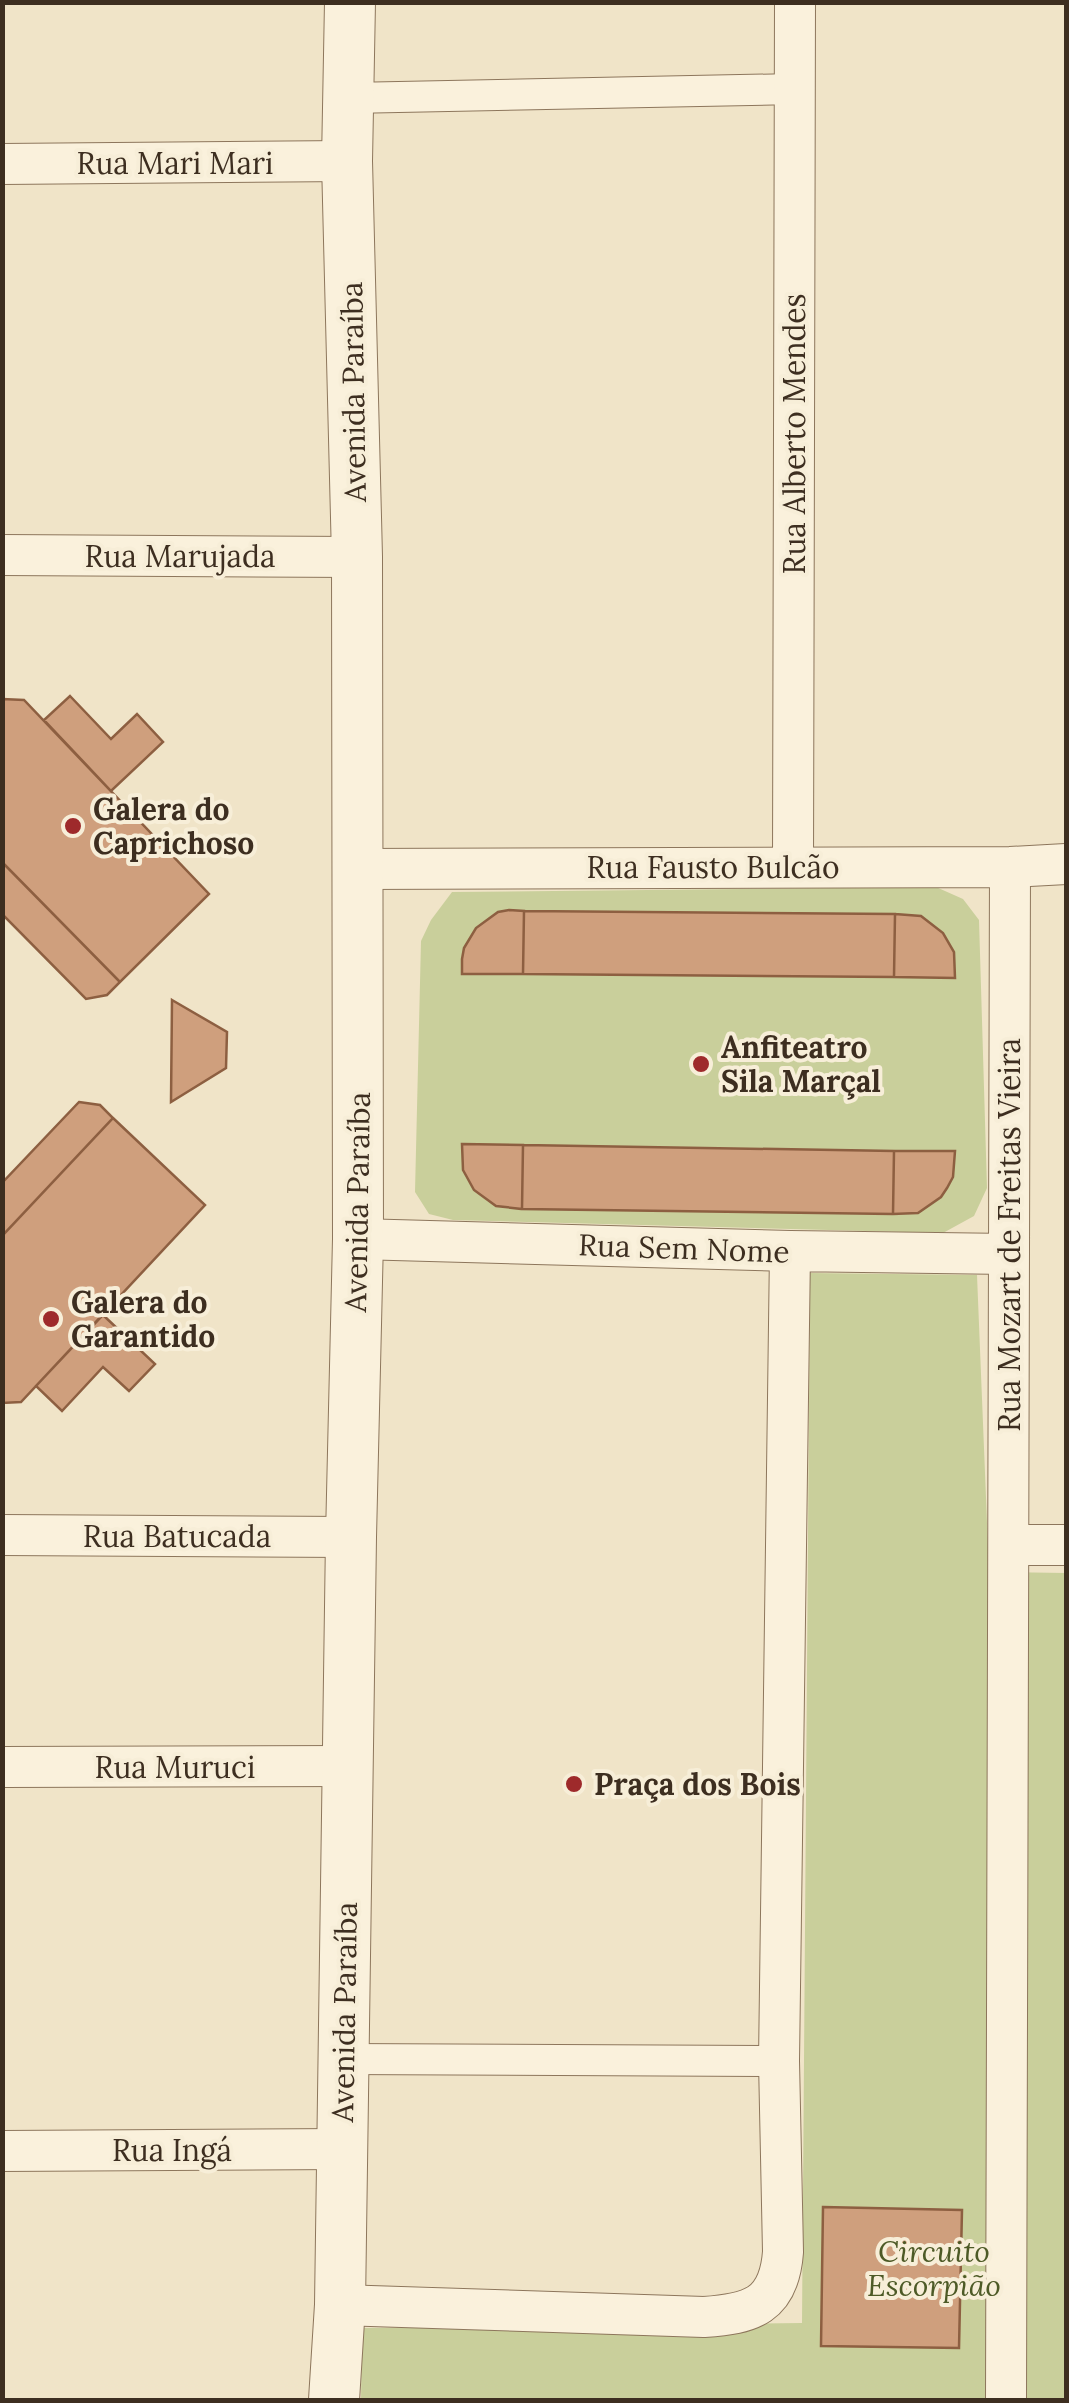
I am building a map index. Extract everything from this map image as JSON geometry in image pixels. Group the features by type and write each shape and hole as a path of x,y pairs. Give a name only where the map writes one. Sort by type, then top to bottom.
{"street":[{"name":"Avenida Paraíba","path":"334,2400 340,2305 358,1240 357,557 348,161 350,2"},
{"name":"Rua Alberto Mendes","path":"792,866 796,2"},
{"path":"349,98 795,89"},
{"name":"Rua Mari Mari","path":"2,164 348,161"},
{"name":"Rua Marujada","path":"2,555 357,557"},
{"name":"Rua Fausto Bulcão","path":"358,869 1066,864"},
{"name":"Rua Mozart de Freitas Vieira","path":"1009,1544 1010,867"},
{"name":"Rua Sem Nome","path":"358,1240 1010,1254"},
{"path":"340,2305 704,2318 748,2311 770,2294 782,2271 778,2061 790,1252"},
{"name":"Rua Batucada","path":"2,1534 351,1537"},
{"path":"1006,2400 1009,1544 1066,1545"},
{"name":"Rua Muruci","path":"2,1767 348,1766"},
{"path":"344,2059 778,2061"},
{"name":"Rua Ingá","path":"2,2151 342,2149"}],"green space":[{"name":"Anfiteatro Sila Marçal","path":"936,887 963,899 979,920 987,1188 974,1216 943,1233 453,1220 429,1214 415,1192 421,941 452,892"},
{"name":"Circuito Escorpião","path":"810,1273 977,1275 989,1572 1066,1573 1066,2400 361,2400 362,2328 802,2323"}],"building":[{"path":"70,696 111,739 137,714 163,742 111,791 44,720"},
{"name":"Galera do Caprichoso","path":"2,699 24,700 209,894 120,982 2,862"},
{"path":"2,862 120,982 107,995 86,999 2,914"},
{"path":"524,911 523,974 462,974 464,948 476,928 498,912"},
{"path":"524,911 895,914 894,977 523,974"},
{"path":"895,914 921,916 943,933 954,952 955,978 894,977"},
{"path":"172,1000 227,1032 226,1068 171,1102"},
{"path":"79,1102 100,1105 113,1118 2,1236 2,1183"},
{"name":"Galera do Garantido","path":"113,1118 205,1205 21,1402 2,1403 2,1236"},
{"path":"462,1144 523,1145 522,1209 496,1206 474,1190 463,1170"},
{"path":"523,1145 894,1151 893,1214 522,1209"},
{"path":"894,1151 955,1151 953,1177 947,1188 918,1213 893,1214"},
{"path":"103,1315 155,1364 129,1391 103,1367 62,1411 36,1386"},
{"path":"823,2207 962,2210 959,2348 821,2346"}],"place":[{"name":"Galera do Caprichoso","path":"73,826"},
{"name":"Anfiteatro Sila Marçal","path":"701,1064"},
{"name":"Galera do Garantido","path":"51,1319"},
{"name":"Praça dos Bois","path":"574,1784"}]}
